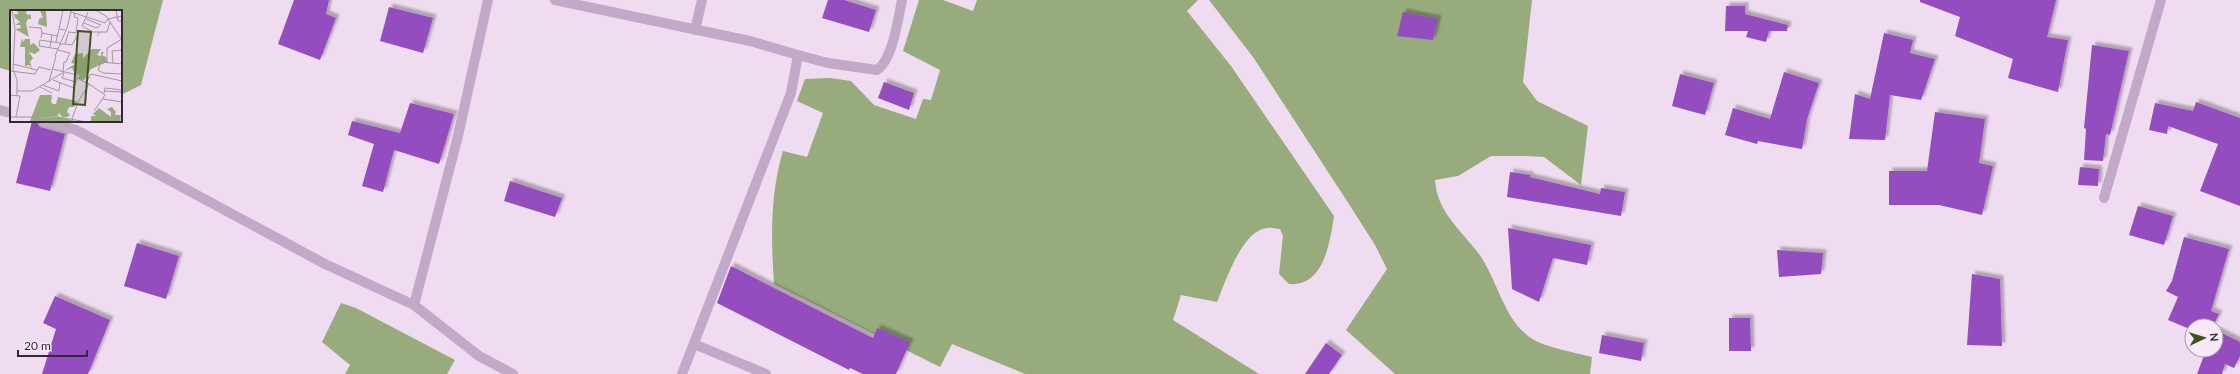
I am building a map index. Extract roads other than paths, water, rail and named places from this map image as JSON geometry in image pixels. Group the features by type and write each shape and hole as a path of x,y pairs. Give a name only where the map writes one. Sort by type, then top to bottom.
{"street":[{"path":"414,305 458,136 488,0"},
{"path":"555,0 750,41 828,63 877,70 884,65 890,50 902,0"},
{"path":"695,30 702,0"},
{"path":"2104,198 2161,0"},
{"path":"682,374 791,93 798,54"},
{"path":"0,110 10,113"},
{"path":"46,122 76,130 325,264 414,305 480,356 513,374"},
{"path":"694,344 766,374"}]}
